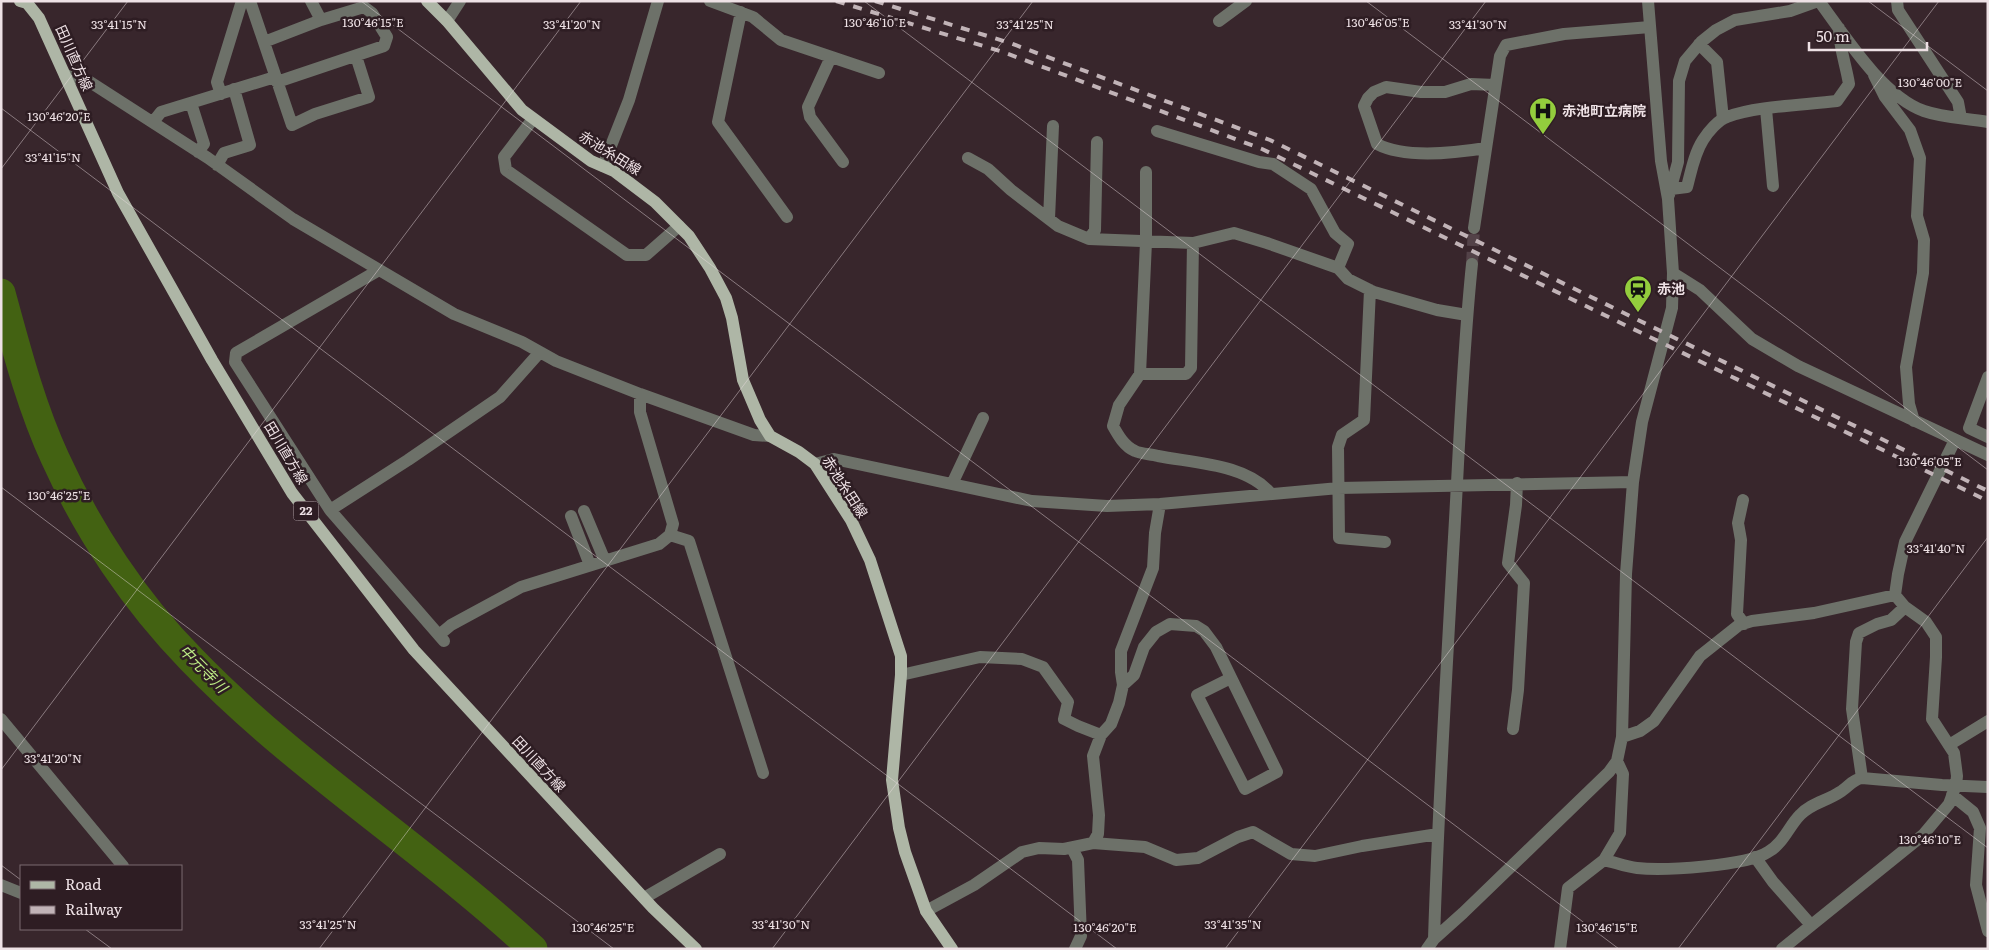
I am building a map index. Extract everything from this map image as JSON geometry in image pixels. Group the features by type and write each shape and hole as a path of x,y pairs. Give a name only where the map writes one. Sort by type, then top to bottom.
{"main road":[{"name":"田川直方線","path":"20,1 26,3 40,18 118,193 212,360 292,493 414,650 644,898 696,949"},
{"name":"赤池糸田線","path":"427,1 448,20 522,110 591,161 614,171 655,202 689,236 710,268 726,298 732,318 743,380 760,420 770,436 799,452 815,464 851,520 870,560 901,656 892,780 899,828 905,852 926,911 952,949"}],"street":[{"path":"221,94 217,82 241,4 246,1"},
{"path":"250,1 292,125 315,114 369,97 356,56"},
{"path":"312,1 322,20"},
{"path":"448,20 460,1"},
{"path":"603,166 630,100 658,1"},
{"path":"710,1 753,17 781,40 879,73"},
{"path":"1219,21 1246,1"},
{"path":"1431,944 1596,785 1617,761 1622,737 1626,574 1634,482 1642,422 1672,308 1673,273 1669,194 1662,161 1648,1"},
{"path":"1669,194 1678,162 1679,81 1685,61 1716,30 1735,20 1790,12 1819,1 1874,75 1885,97 1910,130 1920,158 1917,216 1924,240 1923,273 1906,367 1909,404 1914,421"},
{"path":"1896,1 1898,10 1958,102 1961,118"},
{"path":"153,122 161,112 356,56 384,46 387,37 372,13 364,7 322,20 264,42"},
{"path":"741,12 718,122 788,217"},
{"path":"1474,228 1500,56 1506,45 1564,34 1650,27"},
{"path":"1669,194 1687,187 1695,156 1702,141 1723,119 1766,109 1837,101 1849,84 1846,61 1839,44 1839,28"},
{"path":"1700,44 1717,62 1723,119"},
{"path":"831,57 808,107 810,117 843,162"},
{"path":"65,75 90,82 198,152 293,219 454,314 522,342 556,361 640,394 754,435 770,436"},
{"path":"1874,75 1906,101 1922,110 1988,122"},
{"path":"1486,148 1431,154 1386,149 1377,144 1364,106 1374,92 1386,87 1421,92 1445,92 1471,84 1495,85"},
{"path":"217,165 224,153 250,145 234,90"},
{"path":"191,103 204,144 198,152"},
{"path":"1766,109 1773,186"},
{"path":"533,119 504,157 506,170 627,255 646,255 679,226"},
{"path":"1049,219 1053,126"},
{"path":"1157,131 1259,162 1273,164 1311,189 1335,233 1348,244 1338,268"},
{"path":"1089,239 1096,230 1097,142"},
{"path":"968,158 988,169 1011,190 1058,226 1089,239 1193,243 1234,233 1338,268 1348,279 1370,290 1437,310 1466,315"},
{"path":"1146,172 1146,242 1140,374 1119,405 1113,426 1119,438 1135,451 1220,467 1255,479 1265,486 1271,494"},
{"path":"1140,374 1186,374 1191,368 1193,243"},
{"path":"1431,944 1466,315 1472,264"},
{"path":"379,270 236,353 235,362 330,510 441,638 451,625 520,587 659,544 670,535 673,524 640,412 640,394"},
{"path":"1673,273 1700,290 1752,339 1798,366 1914,421 1954,443 1988,455"},
{"path":"1370,290 1364,420 1342,435 1338,447 1339,538 1385,542"},
{"path":"330,510 408,460 500,397 540,352"},
{"path":"1988,377 1969,428 1988,437"},
{"path":"952,484 983,418"},
{"path":"1782,949 1923,835 1949,804 1954,790 1957,776 1954,753 1932,719 1936,638 1926,622 1905,607 1896,595 1898,574 1905,542 1954,443"},
{"path":"815,464 834,459 1032,501 1107,506 1160,504 1339,488 1457,484 1634,482"},
{"path":"1513,728 1518,690 1524,583 1508,563 1517,483"},
{"path":"1743,500 1738,523 1741,540 1737,614 1744,624"},
{"path":"1093,843 1098,834 1099,815 1093,756 1101,735 1111,724 1119,703 1123,685 1121,651 1153,568 1155,533 1160,504"},
{"path":"584,511 605,561"},
{"path":"572,516 590,565"},
{"path":"670,535 688,541 763,773"},
{"path":"1622,737 1640,731 1654,721 1700,656 1739,625 1814,613 1896,595"},
{"path":"1862,778 1852,709 1856,642 1859,633 1892,620 1905,607"},
{"path":"1123,685 1134,675 1144,647 1156,632 1170,624 1196,626 1204,631 1216,647 1277,772 1245,789 1197,695 1231,678"},
{"path":"901,675 980,657 1022,659 1043,667 1068,702 1064,719 1101,735"},
{"path":"1,719 122,865"},
{"path":"1949,745 1988,721"},
{"path":"1560,949 1568,888 1604,860 1620,833 1623,774 1617,761"},
{"path":"1604,860 1637,868 1695,868 1755,857 1769,852 1809,807 1839,793 1857,778 1954,790 1988,787"},
{"path":"1954,790 1973,812 1980,828 1976,885 1988,931"},
{"path":"926,911 974,885 1022,852 1039,848 1072,848 1093,843 1145,847 1176,860 1198,858 1238,837 1253,832 1291,854 1315,856 1362,846 1438,834"},
{"path":"1072,848 1078,860 1081,936 1076,949"},
{"path":"644,898 720,854"},
{"path":"1755,857 1773,882 1811,925"},
{"path":"1,885 20,893"}],"waterway":[{"name":"中元寺川","path":"1,293 31,397 55,458 98,539 132,590 151,614 191,659 273,736 448,876 533,949"}],"tunnel":[{"path":"1472,264 1474,228"}],"railway":[{"path":"836,1 1003,52 1262,149 1988,501"},
{"path":"875,1 1010,43 1270,140 1988,491"}],"place":[{"name":"赤池町立病院","path":"1543,135"},
{"name":"赤池","path":"1638,313"}]}
